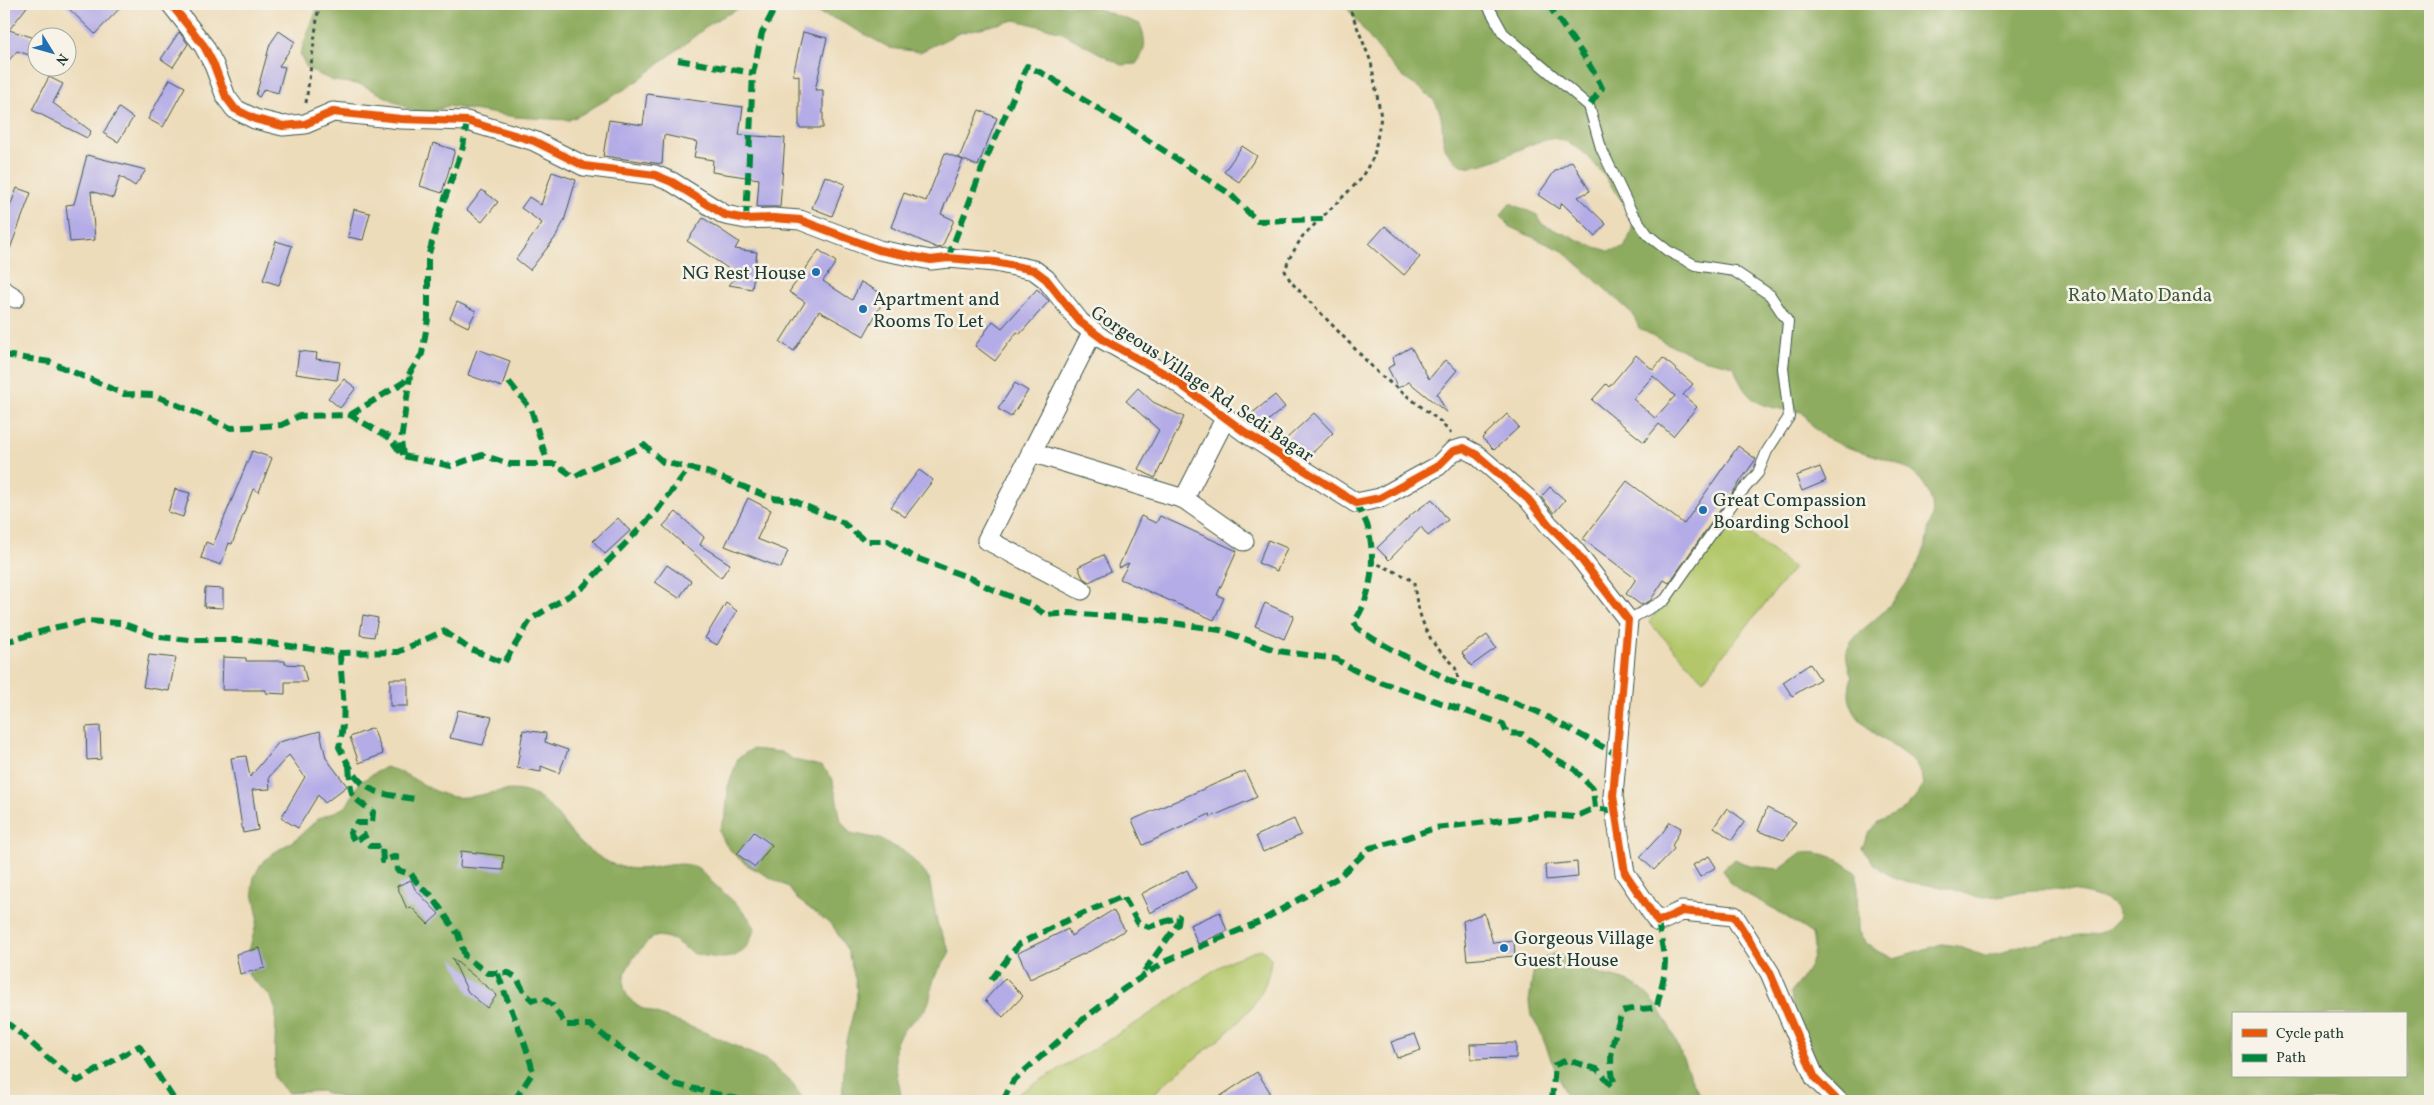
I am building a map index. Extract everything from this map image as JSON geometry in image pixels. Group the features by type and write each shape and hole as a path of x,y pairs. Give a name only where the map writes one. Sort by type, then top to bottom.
{"street":[{"name":"Gorgeous Village Rd, Sedi Bagar","path":"171,4 204,46 214,64 226,97 235,108 255,119 284,126 305,124 333,112 400,119 467,121 534,141 584,166 655,175 672,182 725,215 746,219 800,220 879,250 931,260 948,258 995,262 1034,270 1046,279 1080,322 1104,340 1169,376 1254,438 1356,503 1380,498 1438,466 1453,452 1464,448"},
{"path":"1082,590 987,540 1093,331"},
{"path":"1184,499 1226,417"},
{"path":"1464,448 1477,455 1528,499 1549,525 1574,550 1628,620 1613,796 1625,873 1658,922 1682,911 1734,916 1770,973 1815,1078 1838,1101"},
{"path":"1031,452 1184,499 1244,541"}],"lane":[{"path":"1487,4 1503,33 1589,106 1601,148 1632,213 1648,235 1668,251 1695,265 1734,271 1770,295 1788,322 1783,368 1789,417 1766,451 1758,472 1738,496 1664,600 1628,620"}],"path":[{"path":"305,124 318,4"},
{"path":"1348,4 1372,62 1381,117 1374,156 1360,180 1302,237 1289,259 1285,271 1291,282 1380,375 1441,422 1464,448"},
{"path":"1371,561 1407,577 1414,583 1416,607 1435,646 1453,662 1458,677 1457,683"}],"green space":[{"path":"319,4 755,4 742,7 714,21 632,85 569,120 516,117 447,106 432,112 417,113 363,85 334,81 320,75 307,68 300,54"},
{"path":"793,4 1041,4 1083,6 1098,9 1140,24 1144,49 1136,64 1121,65 1059,31 1015,20 959,33 920,52 890,48 838,20"},
{"name":"Rato Mato Danda","path":"1344,4 2430,4 2430,1101 1843,1101 1810,1073 1791,1051 1788,1034 1793,1013 1791,992 1810,966 1814,952 1812,934 1729,882 1723,869 1735,859 1749,866 1779,869 1802,852 1825,855 1838,860 1857,874 1858,931 1866,943 1879,952 1894,958 1942,944 1957,946 1985,956 2000,954 2014,947 2079,935 2095,935 2109,928 2120,917 2112,904 2104,899 2082,893 2032,890 1997,896 1977,897 1952,889 1902,880 1882,870 1872,861 1862,848 1868,834 1878,822 1905,809 1923,785 1921,772 1918,767 1903,753 1871,730 1855,713 1850,703 1849,691 1852,677 1847,662 1847,651 1858,634 1893,602 1919,561 1925,547 1932,513 1932,504 1926,487 1916,475 1902,466 1836,443 1822,435 1802,412 1767,406 1758,402 1744,389 1734,366 1703,359 1664,342 1639,328 1633,314 1563,251 1510,227 1501,215 1510,203 1537,215 1543,225 1609,251 1624,248 1632,230 1633,219 1628,208 1597,166 1579,149 1559,139 1539,141 1491,162 1469,166 1460,164 1447,151 1444,143 1440,112 1433,99 1405,79 1378,49"},
{"path":"1728,517 1794,568 1703,680 1649,622"},
{"path":"752,749 781,752 794,760 821,766 832,777 841,821 850,833 880,839 907,853 929,878 937,923 950,951 936,974 926,1008 902,1032 896,1043 895,1063 902,1101 842,1101 846,1041 857,998 856,982 848,952 833,926 797,899 788,887 749,866 736,856 726,845 719,831 726,815 728,787 738,758"},
{"path":"385,767 403,773 437,792 454,797 515,790 536,796 552,810 586,848 608,862 621,867 644,869 684,864 699,869 736,904 755,928 749,943 735,956 721,958 695,954 672,939 654,936 638,952 626,971 625,991 630,1000 641,1008 709,1034 768,1061 790,1081 805,1101 353,1101 321,1091 288,1093 274,1078 276,1011 271,997 249,976 246,962 258,917 252,888 254,877 261,864 272,854 296,839 318,819 346,807 360,782"},
{"path":"1261,949 1271,958 1266,981 1255,1002 1222,1037 1164,1084 1148,1101 1011,1101 1016,1095 1138,1022 1217,968 1231,960"},
{"path":"1555,953 1592,971 1633,984 1650,997 1668,1025 1688,1072 1704,1101 1568,1101 1539,1029 1531,1016 1529,1002 1533,973 1540,960"}],"building":[{"path":"4,4 29,4 9,30 28,36 28,55 17,51 4,66"},
{"path":"64,4 124,4 95,34"},
{"path":"279,31 295,42 279,66 285,67 278,93 264,89 259,97 256,95 270,44"},
{"path":"179,32 188,44 173,67 161,59"},
{"path":"803,32 827,38 815,90 823,90 823,128 799,128 799,76 793,75"},
{"path":"48,78 51,78 63,84 53,103 91,131 87,138 32,110"},
{"path":"170,79 185,87 163,127 148,119"},
{"path":"647,94 743,107 739,135 785,138 780,207 757,207 759,179 712,172 713,160 694,157 697,142 664,135 662,164 603,156 609,120 643,125"},
{"path":"119,108 133,118 118,142 103,133"},
{"path":"979,110 997,118 978,166 959,158"},
{"path":"433,143 455,150 442,193 420,186"},
{"path":"1242,146 1257,156 1239,182 1224,172"},
{"path":"945,153 963,160 941,214 954,220 942,247 937,248 891,227 904,193 926,201"},
{"path":"87,155 146,170 135,186 120,176 113,198 91,191 95,240 70,242 66,205 74,204"},
{"path":"1572,161 1590,191 1578,197 1606,224 1595,236 1562,203 1559,209 1538,195 1554,172"},
{"path":"552,172 576,180 564,221 555,238 530,270 516,259 542,223 521,208 529,197 541,205"},
{"path":"825,176 845,184 832,216 812,208"},
{"path":"17,188 31,193 4,262 4,222"},
{"path":"482,190 498,202 482,222 467,210"},
{"path":"354,209 370,213 363,240 348,237"},
{"path":"703,218 739,242 735,249 757,252 752,289 729,285 738,275 687,241"},
{"path":"1385,226 1420,257 1404,275 1369,244"},
{"path":"276,241 292,246 279,285 263,280"},
{"path":"819,250 836,262 823,281 852,300 861,282 886,296 864,336 819,311 794,351 780,342 805,302 789,292"},
{"path":"1037,289 1049,301 1020,334 1017,332 995,361 975,346 993,321 1002,328"},
{"path":"457,302 476,311 468,327 450,318"},
{"path":"1411,347 1429,379 1445,360 1457,370 1437,394 1447,413 1409,382 1398,388 1388,368 1395,364 1392,358"},
{"path":"477,349 510,361 502,387 468,375"},
{"path":"299,351 317,353 316,359 340,362 337,380 296,374"},
{"path":"1636,355 1653,370 1663,358 1693,384 1683,395 1697,407 1673,436 1659,424 1644,442 1592,400 1606,384 1609,387","holes":["1653,376 1675,396 1655,418 1633,399"]},
{"path":"344,379 356,388 340,408 328,398"},
{"path":"1015,383 1028,391 1011,417 998,409"},
{"path":"1138,388 1153,402 1184,417 1155,478 1138,469 1159,430 1126,401"},
{"path":"1275,395 1285,407 1260,427 1251,414"},
{"path":"1314,413 1333,433 1307,458 1284,441"},
{"path":"1507,414 1519,427 1494,450 1482,438"},
{"path":"1738,446 1756,459 1669,583 1664,580 1650,601 1641,605 1626,594 1636,579 1583,539 1627,481 1684,524"},
{"path":"252,451 272,458 259,492 253,489 232,544 229,543 221,565 201,558 206,542 213,545"},
{"path":"1820,467 1826,481 1802,491 1796,476"},
{"path":"919,470 933,480 905,517 891,507"},
{"path":"1550,487 1565,500 1554,513 1541,497"},
{"path":"175,489 190,493 183,517 168,512"},
{"path":"748,498 771,510 757,539 788,551 781,568 725,546"},
{"path":"1432,499 1448,520 1428,536 1421,527 1389,560 1377,548 1412,514"},
{"path":"676,512 704,537 700,545 730,564 721,578 663,526"},
{"path":"1141,516 1156,523 1160,516 1237,551 1217,595 1224,598 1214,620 1120,579 1129,563 1118,568"},
{"path":"618,518 630,531 605,554 593,541"},
{"path":"1268,540 1287,548 1277,571 1258,563"},
{"path":"1103,555 1111,571 1089,582 1083,578 1078,567"},
{"path":"667,565 691,581 679,598 655,582"},
{"path":"205,588 223,589 223,608 204,607"},
{"path":"726,603 737,611 717,645 705,638"},
{"path":"1265,603 1294,616 1284,639 1255,626"},
{"path":"363,615 378,618 374,637 360,635"},
{"path":"1487,635 1496,648 1471,666 1462,653"},
{"path":"149,655 176,658 169,691 143,687"},
{"path":"223,657 246,658 246,661 285,661 285,664 303,665 307,682 285,682 285,694 266,693 266,690 222,690"},
{"path":"1810,664 1820,679 1792,696 1783,682"},
{"path":"390,679 408,679 408,706 390,706"},
{"path":"458,710 492,717 483,745 450,738"},
{"path":"100,726 101,759 87,760 86,727"},
{"path":"373,728 383,754 359,763 350,737"},
{"path":"523,730 546,733 545,742 568,750 559,773 541,766 541,772 517,768"},
{"path":"320,731 326,758 347,786 325,803 318,795 298,828 281,818 305,777 289,755 269,777 270,789 252,790 258,830 243,833 231,758 246,756 250,777 279,742"},
{"path":"1245,771 1257,797 1211,817 1210,814 1143,845 1132,820"},
{"path":"1727,808 1745,821 1732,840 1714,827"},
{"path":"1767,808 1796,822 1784,840 1758,831"},
{"path":"1294,819 1301,835 1263,852 1256,836"},
{"path":"1670,822 1681,828 1672,846 1674,849 1654,870 1640,857"},
{"path":"754,832 772,845 755,867 737,854"},
{"path":"461,851 504,856 503,870 460,867"},
{"path":"1709,856 1716,867 1700,877 1693,865"},
{"path":"1577,862 1578,877 1546,880 1545,865"},
{"path":"1187,870 1196,888 1150,913 1141,894"},
{"path":"411,880 415,889 439,914 428,924 411,907 407,909 397,886"},
{"path":"1113,910 1125,930 1098,947 1030,979 1018,953 1068,929 1071,936"},
{"path":"1220,912 1227,931 1198,944 1190,925"},
{"path":"1484,913 1493,943 1514,941 1515,956 1467,960 1463,921"},
{"path":"260,948 265,968 240,974 236,954"},
{"path":"452,958 497,995 487,1008 468,992"},
{"path":"1005,978 1023,996 1003,1017 985,1000"},
{"path":"1415,1034 1421,1050 1397,1058 1391,1042"},
{"path":"1516,1043 1516,1058 1471,1059 1470,1044"},
{"path":"1257,1072 1270,1092 1256,1101 1213,1101"}],"marked path":[{"path":"746,219 753,73 762,33 777,4"},
{"path":"1548,4 1584,56 1602,88 1589,106"},
{"path":"678,60 753,73"},
{"path":"948,258 983,166 1027,66 1052,78 1066,89 1230,194 1257,221 1323,219"},
{"path":"350,415 404,382 422,354 428,319 428,257 441,210 463,147 467,121"},
{"path":"4,355 50,362 124,394 154,395 231,428 282,425 299,416 350,415 390,438 403,456 451,466 482,455 510,464 556,464 574,477 644,445 663,462 707,472 771,498 792,500 842,522 865,541 888,541 913,557 973,579 989,588 1030,604 1046,615 1069,613 1153,620 1220,630 1278,651 1336,659 1380,682 1503,724 1507,733 1522,734 1557,760 1574,769 1593,789 1595,808 1615,811"},
{"path":"403,455 401,441 410,376"},
{"path":"509,382 531,409 548,464"},
{"path":"4,645 12,640 57,627 87,621 121,623 159,637 190,640 249,640 340,653 398,652 444,631 468,648 504,663 531,619 583,587 656,512 689,468"},
{"path":"1356,503 1368,528 1372,552 1371,577 1365,601 1354,622 1357,628 1375,640 1452,682 1490,693 1538,712 1616,754"},
{"path":"340,653 344,712 339,747 354,773 368,787 386,794 415,799"},
{"path":"349,766 352,794 373,812 372,823 357,823 350,833 355,842 364,835 370,846 382,846 383,861 396,856 397,870 411,874 421,888 431,895 458,934 465,956 487,973 509,973 517,978 524,992 532,1000 543,998 552,1005 566,1025 590,1025 621,1049 674,1084 746,1101"},
{"path":"1003,1101 1013,1081 1086,1017 1125,988 1166,961 1259,922 1339,877 1370,848 1435,828 1547,815 1575,817 1595,808"},
{"path":"991,980 1019,944 1123,896 1138,923 1149,927 1179,917 1178,924 1143,973"},
{"path":"1552,1101 1555,1065 1567,1060 1597,1069 1612,1086 1614,1082 1611,1063 1612,1047 1622,1012 1657,1006 1664,976 1665,961 1658,922"},
{"path":"498,974 526,1047 533,1072 514,1101"},
{"path":"4,1021 78,1081 139,1046 175,1101"}],"cycle path":[{"path":"171,4 204,46 214,65 226,97 235,109 255,119 283,126 305,124 333,112 401,119 467,121 534,141 584,166 655,175 672,182 725,215 746,219 800,220 879,250 931,260 948,258 995,262 1034,270 1046,279 1080,322 1104,340 1169,376 1246,433 1356,503 1380,498 1438,466 1453,451 1464,448 1477,455 1528,499 1549,525 1574,550 1628,620 1613,796 1625,873 1658,922 1682,911 1734,916 1770,973 1815,1078 1838,1101"}],"place":[{"name":"NG Rest House","path":"816,272"},
{"name":"Apartment and Rooms To Let","path":"863,309"},
{"name":"Great Compassion Boarding School","path":"1703,510"},
{"name":"Gorgeous Village Guest House","path":"1504,948"}]}
